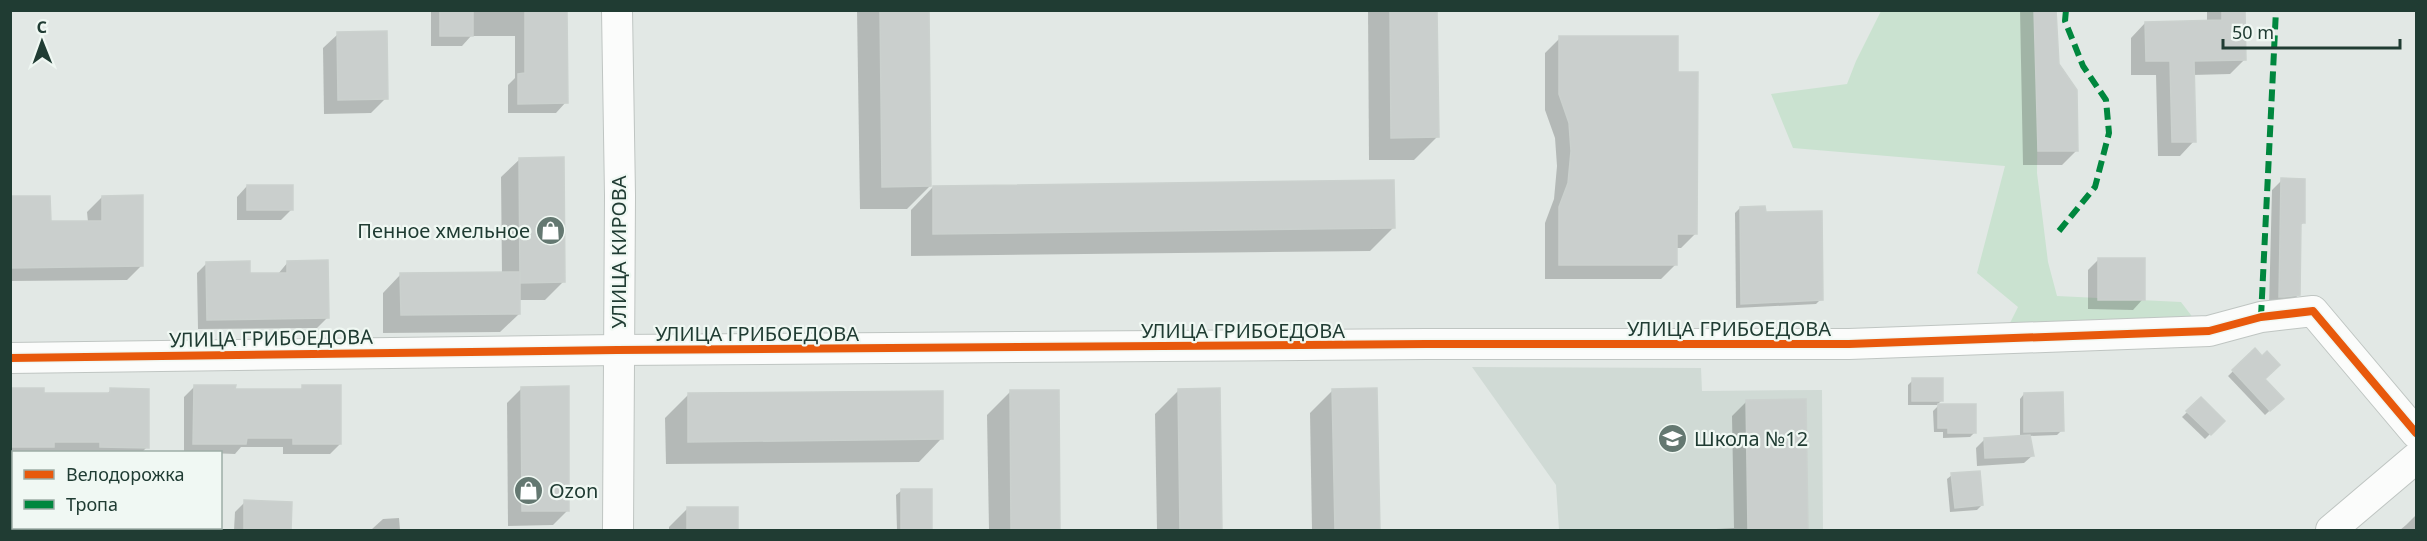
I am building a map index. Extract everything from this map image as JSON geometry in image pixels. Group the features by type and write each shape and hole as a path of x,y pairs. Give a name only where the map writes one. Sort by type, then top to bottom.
{"street":[{"name":"УЛИЦА КИРОВА","path":"617,10 620,196 617,350 618,531"},
{"name":"УЛИЦА ГРИБОЕДОВА","path":"10,358 617,350 1426,344 1849,344 2209,330 2261,316 2313,311 2416,433"},
{"path":"2331,531 2416,458"}],"shaded area":[{"name":"Школа №12","path":"1472,367 1701,368 1702,391 1822,390 1823,530 1559,530 1556,485"}],"green space":[{"path":"1881,11 2035,11 2038,94 2037,173 2048,262 2057,296 2181,302 2194,319 2009,325 2018,307 1977,273 2005,166 1793,148 1771,94 1847,84"}],"building":[{"path":"440,10 473,10 473,36 440,36"},
{"path":"525,10 567,10 568,103 518,104 518,74 525,73"},
{"path":"880,10 929,10 931,186 882,187"},
{"path":"1390,10 1437,10 1439,137 1391,138"},
{"path":"2034,10 2056,10 2059,64 2077,90 2078,151 2038,151"},
{"path":"2222,10 2245,10 2246,60 2194,61 2196,142 2172,142 2170,61 2146,61 2145,22 2222,20"},
{"path":"387,31 388,99 338,100 337,32"},
{"path":"1559,36 1678,36 1678,72 1698,72 1697,234 1677,234 1677,265 1559,265 1559,207 1568,183 1571,151 1569,123 1559,94"},
{"path":"564,157 565,282 520,283 519,158"},
{"path":"2281,178 2305,179 2305,223 2301,223 2300,295 2284,297 2279,297"},
{"path":"1394,180 1395,228 933,234 933,186"},
{"path":"247,185 293,185 293,210 247,210"},
{"path":"143,195 143,266 10,268 10,196 50,196 51,221 102,221 102,196"},
{"path":"1765,206 1766,212 1822,211 1823,300 1741,304 1740,207"},
{"path":"2098,258 2145,258 2145,300 2098,300"},
{"path":"328,260 329,318 207,320 206,262 250,261 250,273 287,273 287,261"},
{"path":"520,272 520,314 401,315 400,273"},
{"path":"2255,348 2262,356 2267,351 2280,365 2265,379 2284,399 2270,411 2232,370"},
{"path":"1912,378 1943,378 1943,401 1912,401"},
{"path":"194,385 236,385 235,389 302,389 302,385 341,385 341,444 293,444 293,438 247,438 246,444 193,444"},
{"path":"569,386 569,511 522,511 521,387"},
{"path":"10,388 44,388 44,393 110,393 110,388 149,389 149,448 100,447 100,442 54,442 54,447 10,447"},
{"path":"1220,388 1222,531 1180,531 1178,389"},
{"path":"1377,388 1380,531 1335,531 1332,389"},
{"path":"1010,390 1059,390 1060,531 1011,531"},
{"path":"943,391 943,439 688,442 688,393"},
{"path":"2063,392 2064,431 2024,432 2024,393"},
{"path":"2201,397 2225,421 2211,435 2186,411"},
{"path":"1806,399 1808,531 1748,531 1746,400"},
{"path":"1938,404 1976,404 1976,433 1948,433 1948,428 1938,428"},
{"path":"2030,435 2034,456 1985,458 1984,438"},
{"path":"1980,471 1983,505 1955,508 1951,473"},
{"path":"901,489 932,489 932,531 901,531"},
{"path":"244,500 292,502 291,531 244,531"},
{"path":"687,507 738,507 738,531 687,531"}],"marked path":[{"path":"2059,231 2095,187 2109,133 2106,100 2083,66 2065,21 2066,10"},
{"path":"2261,317 2276,10"}],"cycle path":[{"path":"10,358 617,350 1426,344 1849,344 2209,331 2261,317 2313,311 2416,433"}],"place":[{"name":"Пенное хмельное","path":"551,230"},
{"name":"Школа №12","path":"1673,438"},
{"name":"Ozon","path":"528,490"}]}
